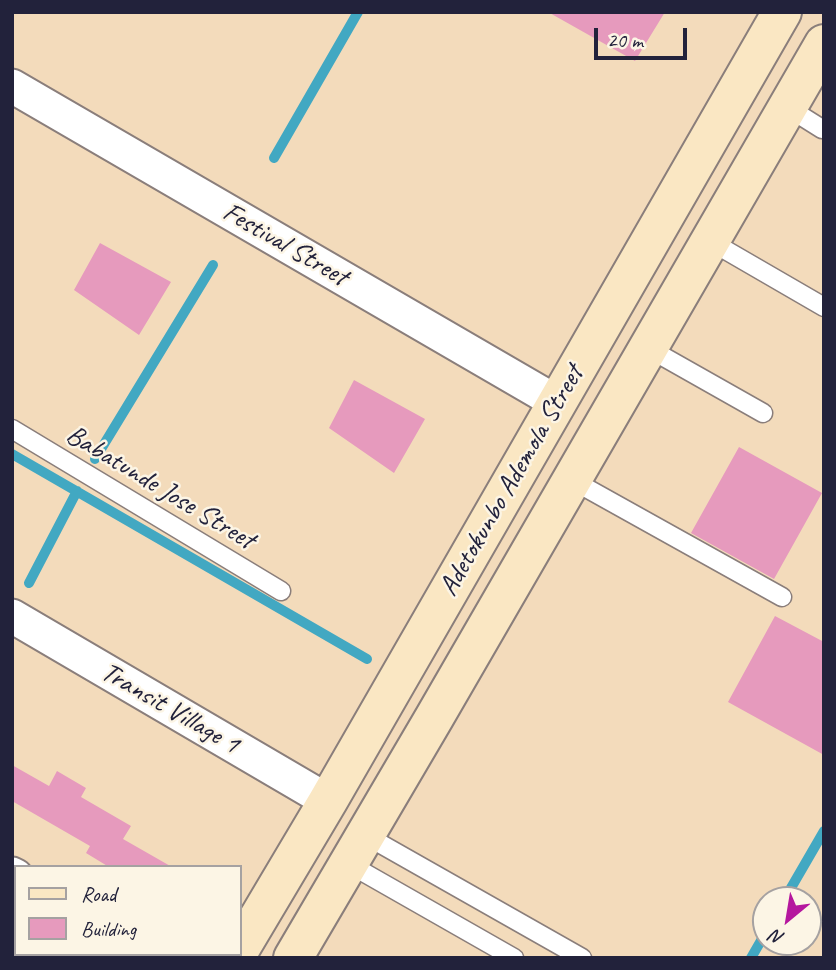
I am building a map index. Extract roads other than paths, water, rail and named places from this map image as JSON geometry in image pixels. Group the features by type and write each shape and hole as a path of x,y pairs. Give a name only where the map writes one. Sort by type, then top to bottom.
{"main road":[{"name":"Adetokunbo Ademola Street","path":"242,946 782,12"},
{"name":"Adetokunbo Ademola Street","path":"293,958 824,44"}],"street":[{"name":"Festival Street","path":"12,86 558,403"},
{"name":"Transit Village 1","path":"12,616 328,801"}],"lane":[{"path":"787,107 822,129"},
{"path":"710,241 824,307"},
{"path":"648,348 763,413"},
{"name":"Babatunde Jose Street","path":"12,429 281,592"},
{"path":"572,480 782,597"},
{"path":"357,849 513,958"},
{"path":"357,849 582,958"}],"waterway":[{"path":"274,158 358,12"},
{"path":"95,459 213,265"},
{"path":"12,454 367,659"},
{"path":"29,583 77,491"},
{"path":"792,886 824,831"}]}
